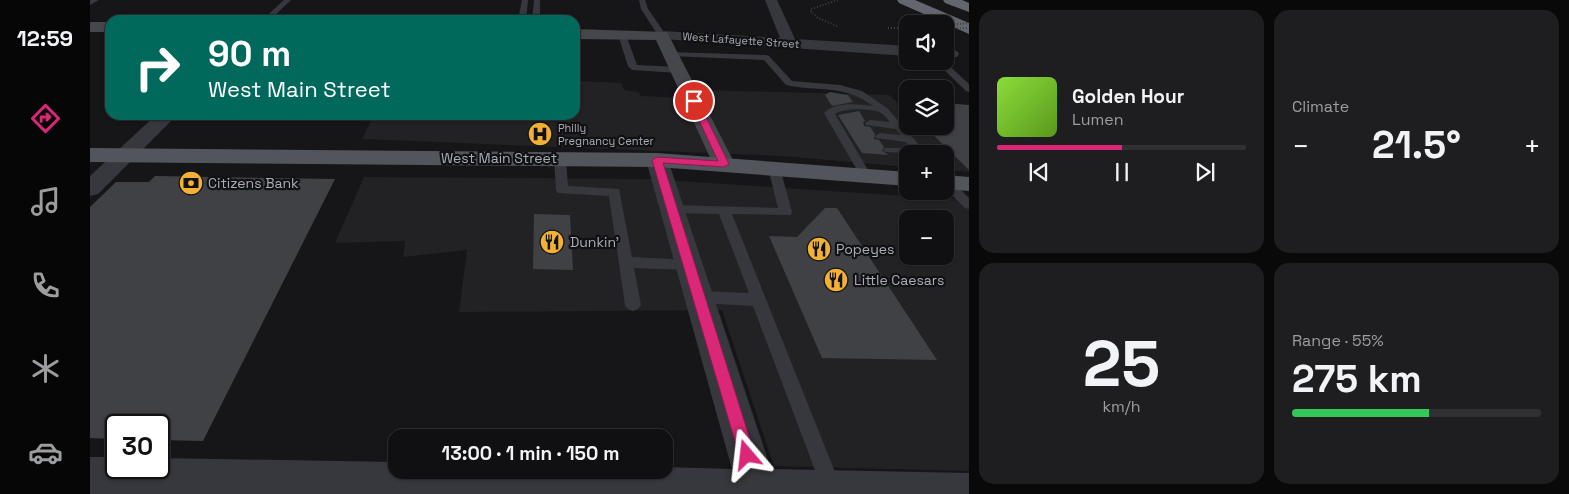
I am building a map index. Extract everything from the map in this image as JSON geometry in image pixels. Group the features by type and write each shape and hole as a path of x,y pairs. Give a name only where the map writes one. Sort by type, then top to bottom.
{"highway":[{"path":"904,0 969,28"},
{"path":"950,0 969,8"}],"main road":[{"name":"West Main Street","path":"90,155 657,160 899,178"},
{"path":"954,183 969,184"}],"street":[{"path":"771,0 790,44"},
{"path":"90,27 105,27"},
{"name":"West Lafayette Street","path":"580,34 662,35 899,50"},
{"path":"662,35 724,164"},
{"path":"90,189 162,120"},
{"path":"657,160 758,492"},
{"path":"90,476 285,487 758,492 832,490 969,492"}],"lane":[{"path":"90,3 96,0"},
{"path":"272,15 288,0"},
{"path":"523,15 525,0"},
{"path":"536,15 537,0"},
{"path":"642,0 643,8 651,15 662,35"},
{"path":"622,35 632,66 635,68 674,62 766,58"},
{"path":"758,42 766,58 789,83 846,89 869,98 884,110 914,145"},
{"path":"954,68 969,89"},
{"path":"865,175 841,134 839,121 828,113 833,109 842,107 884,110"},
{"path":"870,124 898,126"},
{"path":"841,134 853,134"},
{"path":"880,136 909,139"},
{"path":"848,146 861,148"},
{"path":"889,150 899,151"},
{"path":"560,159 562,190 615,192 633,305"},
{"path":"672,209 786,212 774,168"},
{"path":"954,191 969,205"},
{"path":"724,210 832,490"},
{"path":"627,262 689,265"},
{"path":"699,297 760,300"}],"path":[{"path":"838,0 815,6 811,9 811,12 818,18 840,26"},
{"path":"954,24 969,23"},
{"path":"881,29 899,28"},
{"path":"954,29 969,28"}],"shaded area":[{"path":"580,81 621,83 624,90 638,92 641,96 704,99 701,90 889,95 899,104 899,135 954,135 954,103 969,114 969,172 954,171 954,145 899,145 899,166 783,156 362,139 372,120 580,120"},
{"path":"364,177 649,179 899,195 899,200 969,200 969,471 774,466 722,310 459,312 467,250 403,257 405,241 335,243"}],"building":[{"path":"830,92 848,95 853,102 832,106 825,95"},
{"path":"954,104 969,105 969,170 954,155 954,145 943,145 933,135 954,135"},
{"path":"859,111 865,121 863,122 864,126 870,127 875,134 874,139 879,140 884,147 882,151 889,155 862,153 838,115"},
{"path":"155,176 335,179 203,441 170,440 170,414 105,414 105,439 90,438 90,207 116,182 149,182"},
{"path":"825,208 837,208 937,360 822,358 769,236 797,237"},
{"name":"Dunkin'","path":"534,214 570,215 573,270 533,269"}],"place":[{"name":"Philly Pregnancy Center","path":"540,134"},
{"name":"Citizens Bank","path":"191,183"},
{"name":"Dunkin'","path":"552,242"},
{"name":"Popeyes","path":"819,249"},
{"name":"Little Caesars","path":"836,280"}],"route":[{"path":"694,101 724,164 657,160 747,455"}]}
